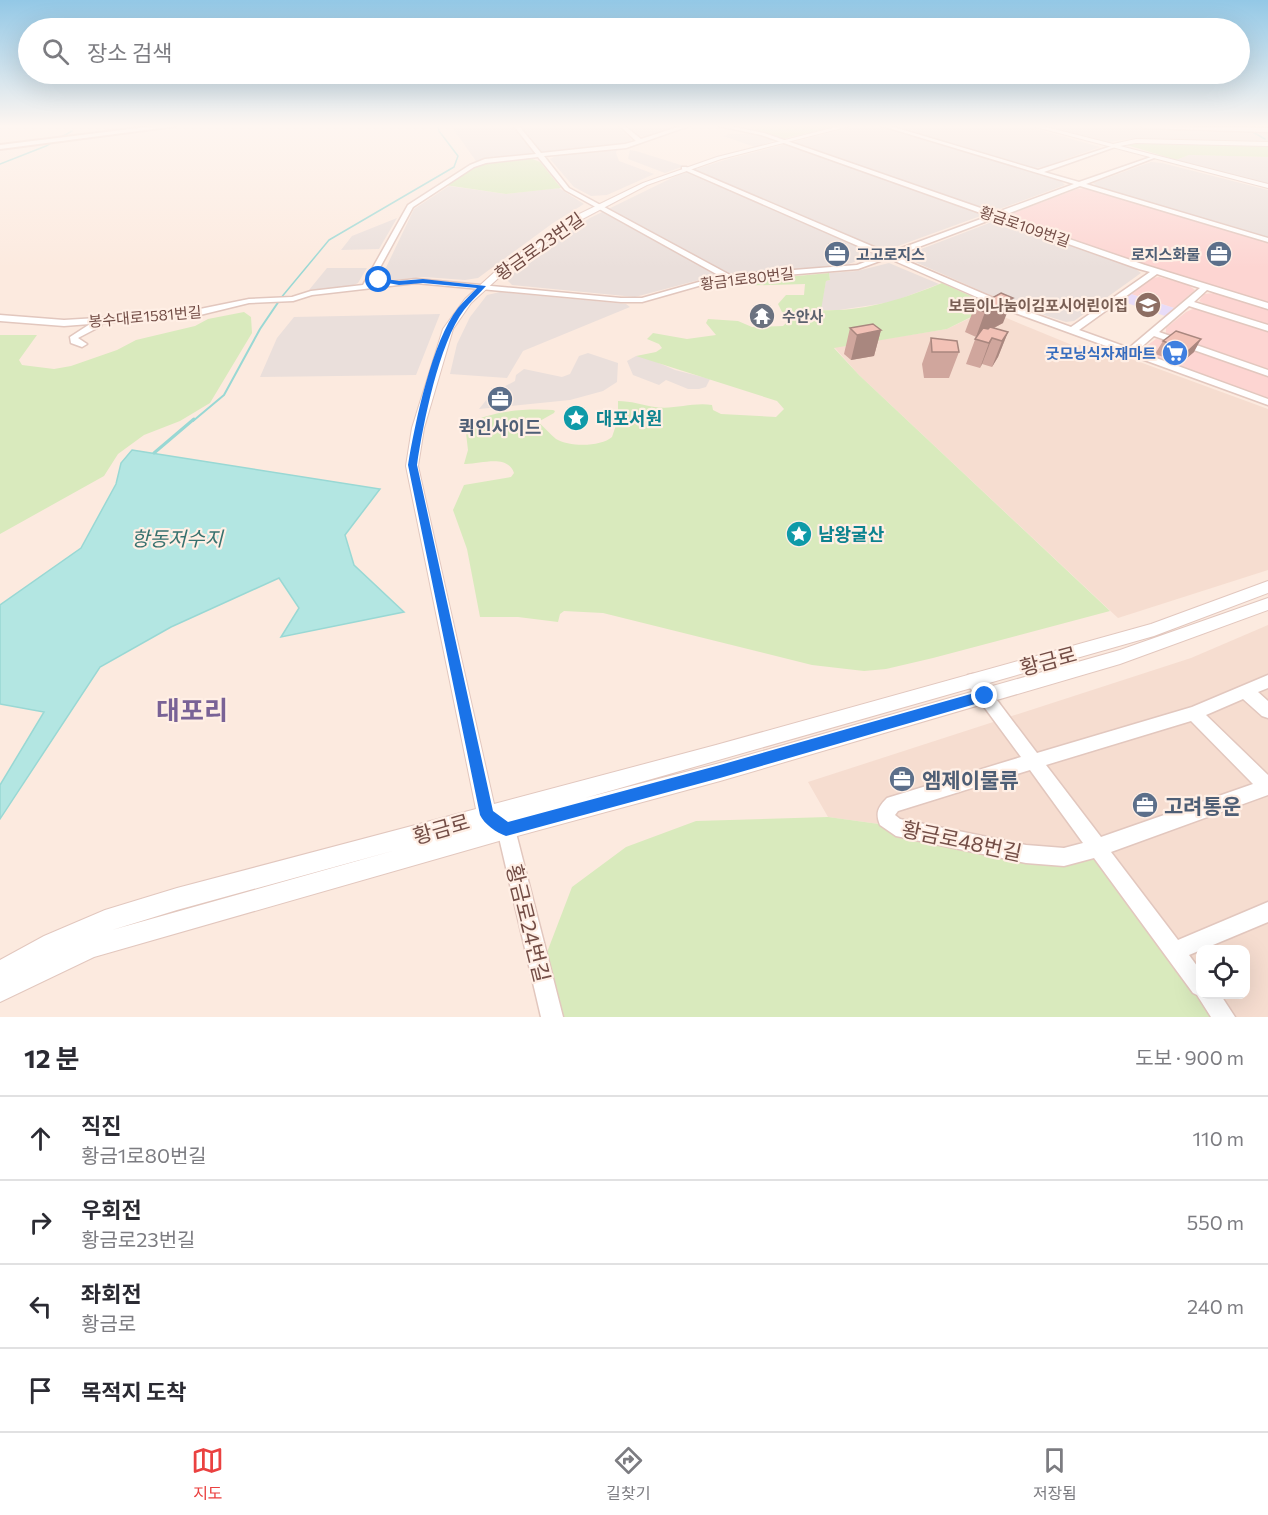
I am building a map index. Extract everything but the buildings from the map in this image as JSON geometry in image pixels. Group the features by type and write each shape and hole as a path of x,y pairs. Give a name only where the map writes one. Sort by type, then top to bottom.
{"street":[{"path":"365,288 412,204 461,173"},
{"path":"554,173 565,187 598,206"},
{"name":"황금로23번길","path":"487,815 412,465 417,435 445,337 460,310 482,286 551,233 598,206 672,173"},
{"path":"697,173 997,303 1268,402"},
{"name":"황금로109번길","path":"874,173 1156,272 1268,306"},
{"path":"1043,173 1268,240"},
{"name":"황금1로80번길","path":"290,299 311,293 423,281 630,301 650,298 702,282 727,278 852,268 890,256 1107,173"},
{"path":"1218,173 1268,186"},
{"name":"황금로23번길","path":"598,206 727,278"},
{"path":"1072,331 1156,272"},
{"path":"374,273 381,281 399,283"},
{"path":"1130,352 1206,287"},
{"name":"봉수대로1581번길","path":"0,318 64,323 114,320 200,312 249,301 290,299"},
{"path":"1189,303 1268,328"},
{"path":"82,344 74,341 77,334 114,320"},
{"path":"1153,333 1268,373"},
{"name":"황금로","path":"2,985 94,946 506,829 720,772 1154,630 1268,587"},
{"name":"황금로","path":"2,985 52,944 177,898 716,754 1166,642 1268,604"},
{"name":"황금로48번길","path":"1268,681 1194,713 1036,763 892,804 885,812 886,819 896,827 1047,857 1064,857 1099,847 1268,786"},
{"path":"979,688 1196,980"},
{"path":"1245,691 1268,711"},
{"path":"1194,713 1268,786"},
{"path":"487,815 506,829"},
{"name":"황금로24번길","path":"506,829 552,1017"},
{"path":"1175,951 1268,912"},
{"path":"1211,999 1224,1017"}],"shaded area":[{"path":"562,173 654,174 607,195 591,196 574,187"},
{"path":"1036,173 1061,181 1065,185 846,265 714,276 635,297 512,285 506,279 558,239 590,218 680,174"},
{"path":"1119,173 1203,173 1268,190 1268,238 1098,187 1093,183"},
{"path":"1228,173 1268,173 1268,184"},
{"path":"449,186 506,194 559,188 584,204 553,223 478,278 465,280 424,277 392,280 382,276 414,209"},
{"path":"1086,188 1268,242 1268,303 1142,264 1009,217 1016,212 1077,189"},
{"path":"397,218 379,249 341,250 352,236"},
{"path":"1002,221 1133,267 1141,273 1074,321 1066,322 1013,305 908,257 916,251 992,222"},
{"path":"889,263 939,284 892,302 839,310 820,310 826,281 830,280 829,273 857,271"},
{"path":"327,268 367,268 358,283 349,287 309,290"},
{"path":"1159,277 1187,284 1195,290 1174,308 1131,294 1152,278"},
{"path":"500,292 626,304 630,307 523,351 507,378 450,374 457,344 470,317 487,295"},
{"path":"1214,293 1268,308 1268,326 1210,307 1199,301 1204,294"},
{"name":"보듬이나눔이김포시어린이집","path":"1131,294 1174,308 1165,316 1121,301"},
{"path":"1195,308 1268,330 1268,371 1166,333 1166,328 1186,312"},
{"path":"987,310 1072,345 1096,346 1268,409 1268,570 1118,618 859,375 834,347 947,329"},
{"path":"440,314 416,375 260,377 277,338 294,317"},
{"path":"1156,339 1268,375 1268,398 1152,356 1144,350"},
{"path":"588,353 618,363 617,382 603,391 570,400 479,409 492,393 515,381 516,375 524,369 562,377 570,374 579,356"},
{"path":"636,356 710,379 706,387 699,389 688,389 666,380 659,385 633,375 627,361"},
{"path":"1268,625 1268,1017 1226,1017 1213,999 1250,999 1250,945 1196,945 1196,977 1099,845 1050,860 879,824 828,817 808,782 1191,658"}],"green space":[{"path":"463,173 549,173 561,188 506,194 445,185"},
{"path":"829,273 830,280 826,281 821,310 867,307 942,283 993,306 947,329 834,348 859,375 1110,611 933,658 886,669 864,671 812,665 603,613 564,611 560,614 558,622 518,617 480,617 467,549 453,510 464,485 511,477 514,473 505,463 492,461 464,464 468,450 465,425 485,416 508,412 553,410 554,413 538,422 562,442 585,445 600,443 612,437 618,419 618,401 662,408 697,404 712,405 713,410 721,414 776,417 784,409 777,401 636,356 656,352 662,348 659,344 647,339 653,333 687,339 716,335 706,323 708,319 738,321 752,327 783,326 787,322 778,304 786,295 804,295 805,284 732,286 733,282"},
{"path":"244,312 251,317 252,333 210,403 180,421 144,435 118,454 104,476 0,534 0,335 37,335 19,360 22,365 54,369 71,366 117,350 136,340 195,326 208,319"},
{"path":"828,817 879,824 1050,860 1099,845 1196,977 1196,999 1206,999 1226,1017 553,1017 541,968 572,887 626,847 696,821"}],"water":[{"name":"항동저수지","path":"132,450 380,489 345,535 354,565 404,612 281,637 299,608 279,578 171,627 100,667 0,819 0,785 44,712 0,704 0,605 81,548 116,484 121,463"}],"waterway":[{"path":"280,299 329,240 443,173"},
{"path":"193,421 224,395 260,329 281,298"},
{"path":"154,453 194,419"}],"place":[{"name":"고고로지스","path":"837,254"},
{"name":"로지스화물","path":"1219,254"},
{"name":"보듬이나눔이김포시어린이집","path":"1148,305"},
{"name":"수안사","path":"762,316"},
{"name":"굿모닝식자재마트","path":"1175,353"},
{"name":"퀵인사이드","path":"500,399"},
{"name":"대포서원","path":"576,418"},
{"name":"남왕굴산","path":"799,534"},
{"name":"엠제이물류","path":"902,779"},
{"name":"고려통운","path":"1145,805"}],"district":[{"name":"대포리","path":"192,709"}],"route":[{"path":"379,280 388,283 423,281 482,286 460,310 448,329 418,428 412,465 487,815 506,829 720,772 985,696"}]}
